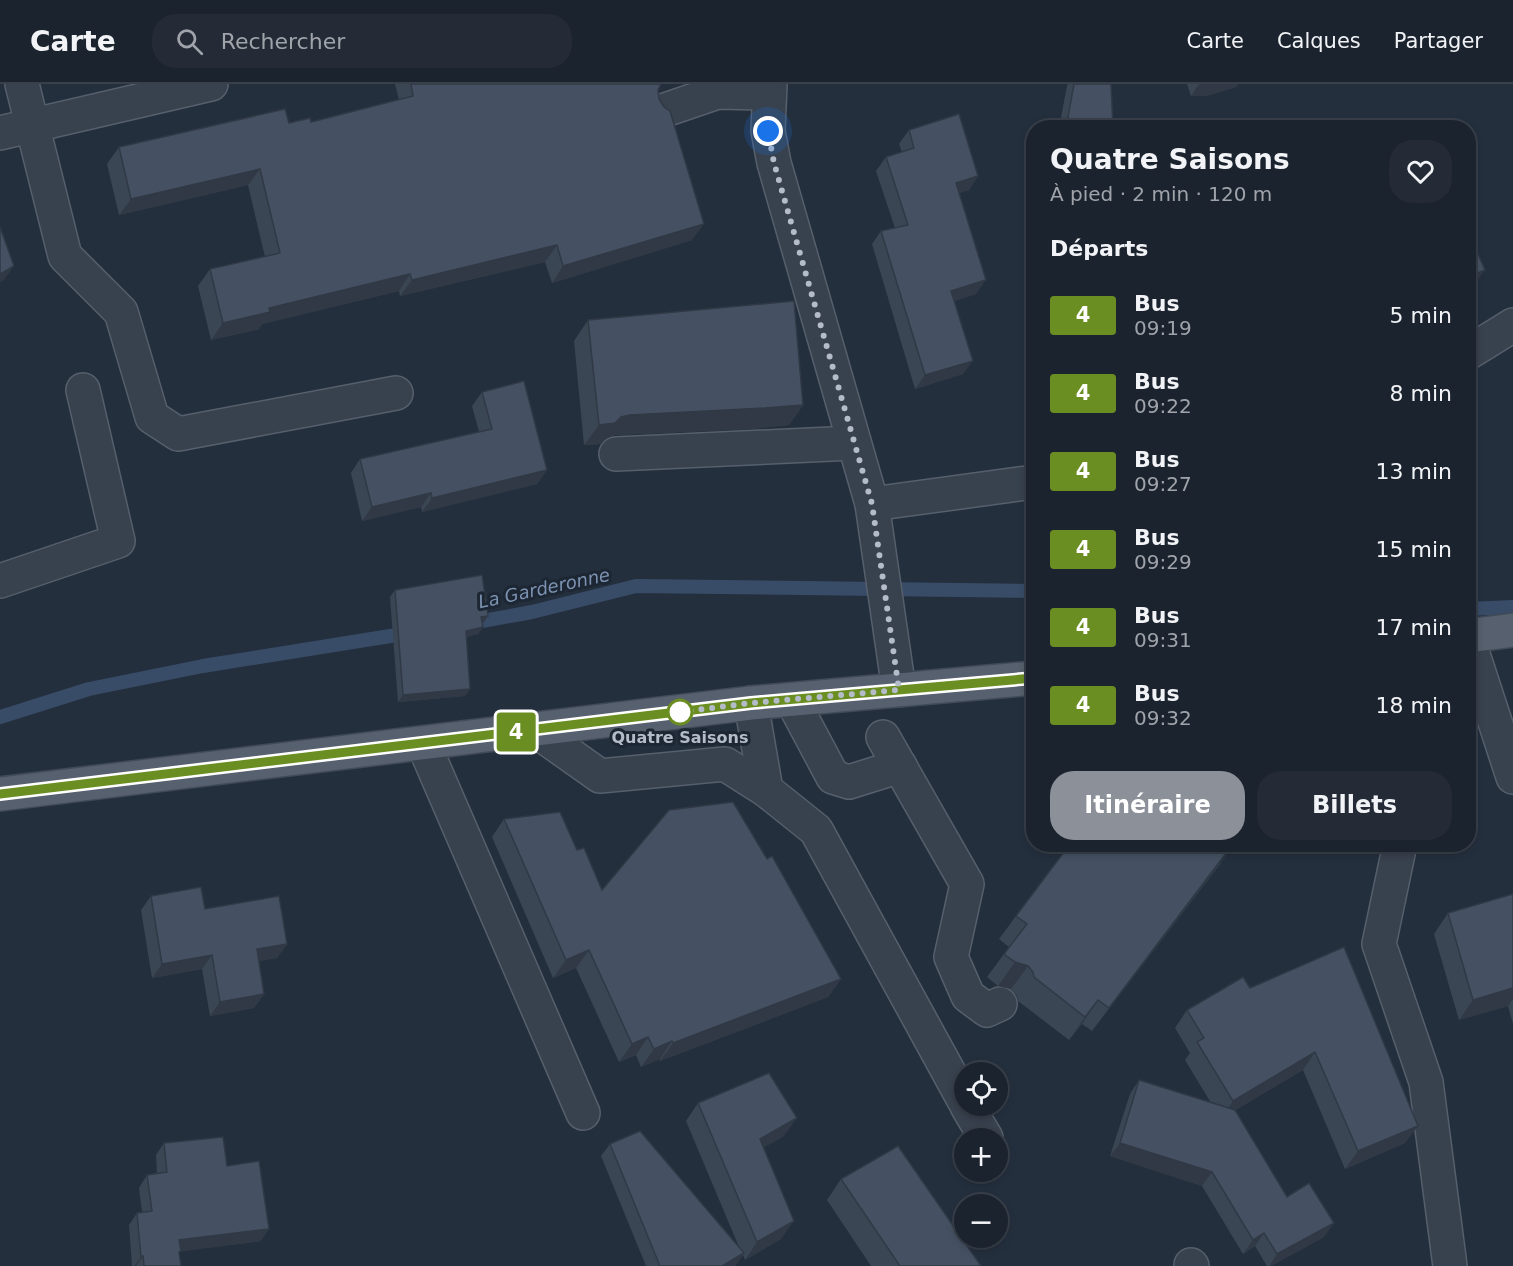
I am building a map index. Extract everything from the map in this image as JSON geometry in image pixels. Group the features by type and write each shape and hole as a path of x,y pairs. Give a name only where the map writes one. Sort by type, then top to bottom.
{"main road":[{"path":"1476,636 1513,630"},
{"path":"0,794 751,703 1026,679"}],"street":[{"path":"22,84 65,256 121,312 152,417 178,434 396,393"},
{"path":"0,133 211,84"},
{"path":"665,110 718,92 770,88 768,131 774,163 872,504 899,690"},
{"path":"1476,348 1513,325"},
{"path":"0,581 118,541 83,390"},
{"path":"616,454 853,442"},
{"path":"872,504 1026,483"},
{"path":"1476,662 1513,777"},
{"path":"792,700 833,777 849,782 900,766"},
{"path":"751,703 766,790"},
{"path":"535,730 600,776 725,764 766,790 816,830 954,1082"},
{"path":"883,737 967,884 951,957 968,996 987,1010 1000,1004"},
{"path":"423,743 583,1113"},
{"path":"1398,852 1379,944 1426,1082 1450,1266"}],"building":[{"path":"411,84 661,84 658,90 659,99 670,111 704,224 563,266 557,245 412,280 410,274 269,308 270,312 223,323 210,269 280,253 260,169 131,199 119,147 285,109 289,123 310,118 311,122 413,96"},
{"path":"1074,84 1111,84 1113,120 1067,120"},
{"path":"959,114 978,176 956,183 986,280 951,291 973,361 925,375 881,231 908,225 886,157 914,148 909,130"},
{"path":"0,227 14,266 0,274"},
{"path":"1476,249 1485,270 1476,274"},
{"path":"794,301 803,405 630,415 621,417 615,423 599,425 588,320"},
{"path":"524,381 547,470 432,498 431,493 372,507 360,459 492,429 482,392"},
{"path":"482,575 488,616 481,617 483,627 466,631 470,689 403,695 395,590"},
{"path":"733,802 767,859 772,856 841,979 654,1049 648,1037 632,1044 589,950 566,960 504,819 560,812 577,850 584,848 602,890 669,810"},
{"path":"1064,852 1227,852 1109,1008 1098,1000 1085,1017 1034,977 1028,966 1015,962 1004,954 1027,924 1016,916"},
{"path":"201,887 205,909 279,896 287,944 257,949 264,994 220,1002 212,955 162,964 151,896"},
{"path":"1513,894 1513,988 1473,1000 1448,913"},
{"path":"1344,947 1418,1126 1358,1151 1315,1052 1233,1101 1197,1042 1204,1038 1187,1010 1243,977 1250,988"},
{"path":"769,1073 797,1118 760,1139 794,1221 757,1242 698,1103"},
{"path":"1139,1080 1235,1110 1287,1197 1309,1183 1334,1223 1277,1254 1264,1233 1253,1240 1212,1172 1120,1143"},
{"path":"640,1131 744,1253 722,1266 660,1266 610,1144"},
{"path":"223,1137 227,1166 259,1161 269,1229 179,1240 181,1266 144,1266 137,1213 152,1211 147,1175 167,1172 164,1143"},
{"path":"898,1146 954,1227 954,1248 969,1248 981,1266 900,1266 841,1179"}],"waterway":[{"name":"La Garderonne","path":"466,624 532,612 636,586 1026,591"},
{"name":"La Garderonne","path":"1476,609 1513,607"},
{"name":"La Garderonne","path":"0,717 89,689 203,666 409,633"}],"bus line":[{"name":"4","path":"0,794 751,703 1026,679"}],"place":[{"name":"Quatre Saisons","path":"680,712"}],"route":[{"path":"680,712 751,703 899,690 872,504 774,163 768,131"}]}
